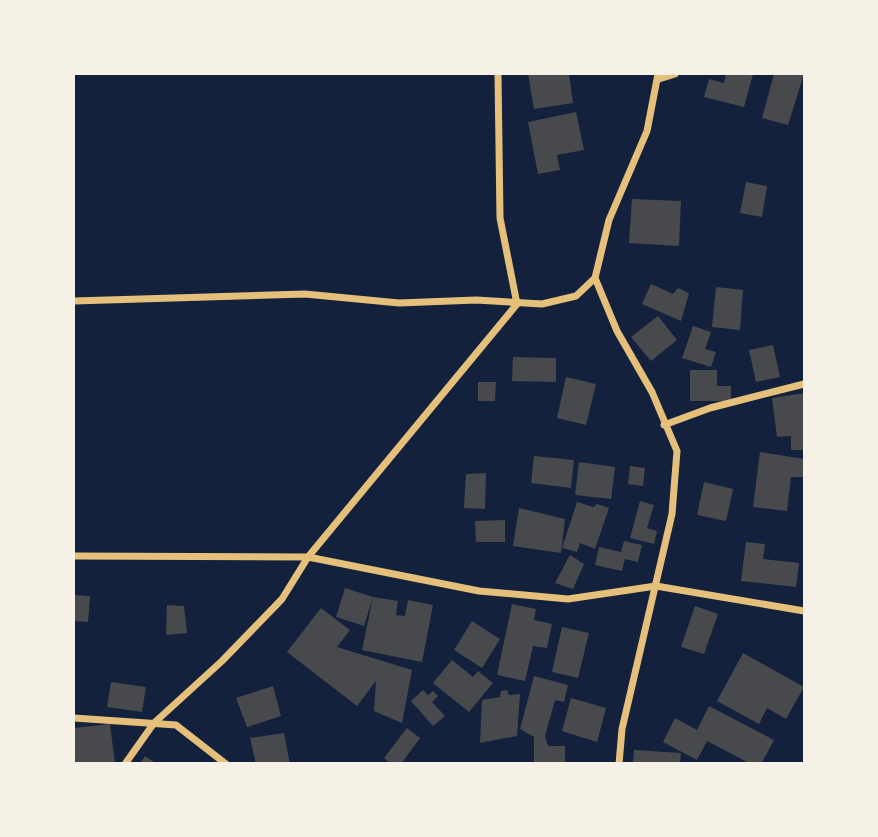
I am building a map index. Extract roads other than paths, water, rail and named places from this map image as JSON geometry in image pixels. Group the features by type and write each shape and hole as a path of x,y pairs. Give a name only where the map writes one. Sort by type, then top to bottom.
{"street":[{"path":"498,74 500,218 517,304"},
{"path":"74,301 305,294 399,303 477,300 541,304 576,296 595,278 609,220 647,131 659,76 676,74"},
{"path":"595,278 617,331 652,392 677,451 672,514 622,729 619,764"},
{"path":"125,764 154,723 222,661 282,599 308,557 517,304"},
{"path":"664,425 710,408 804,383"},
{"path":"74,556 308,557 479,591 568,599 656,586 804,611"},
{"path":"74,718 176,725 226,764"}]}
